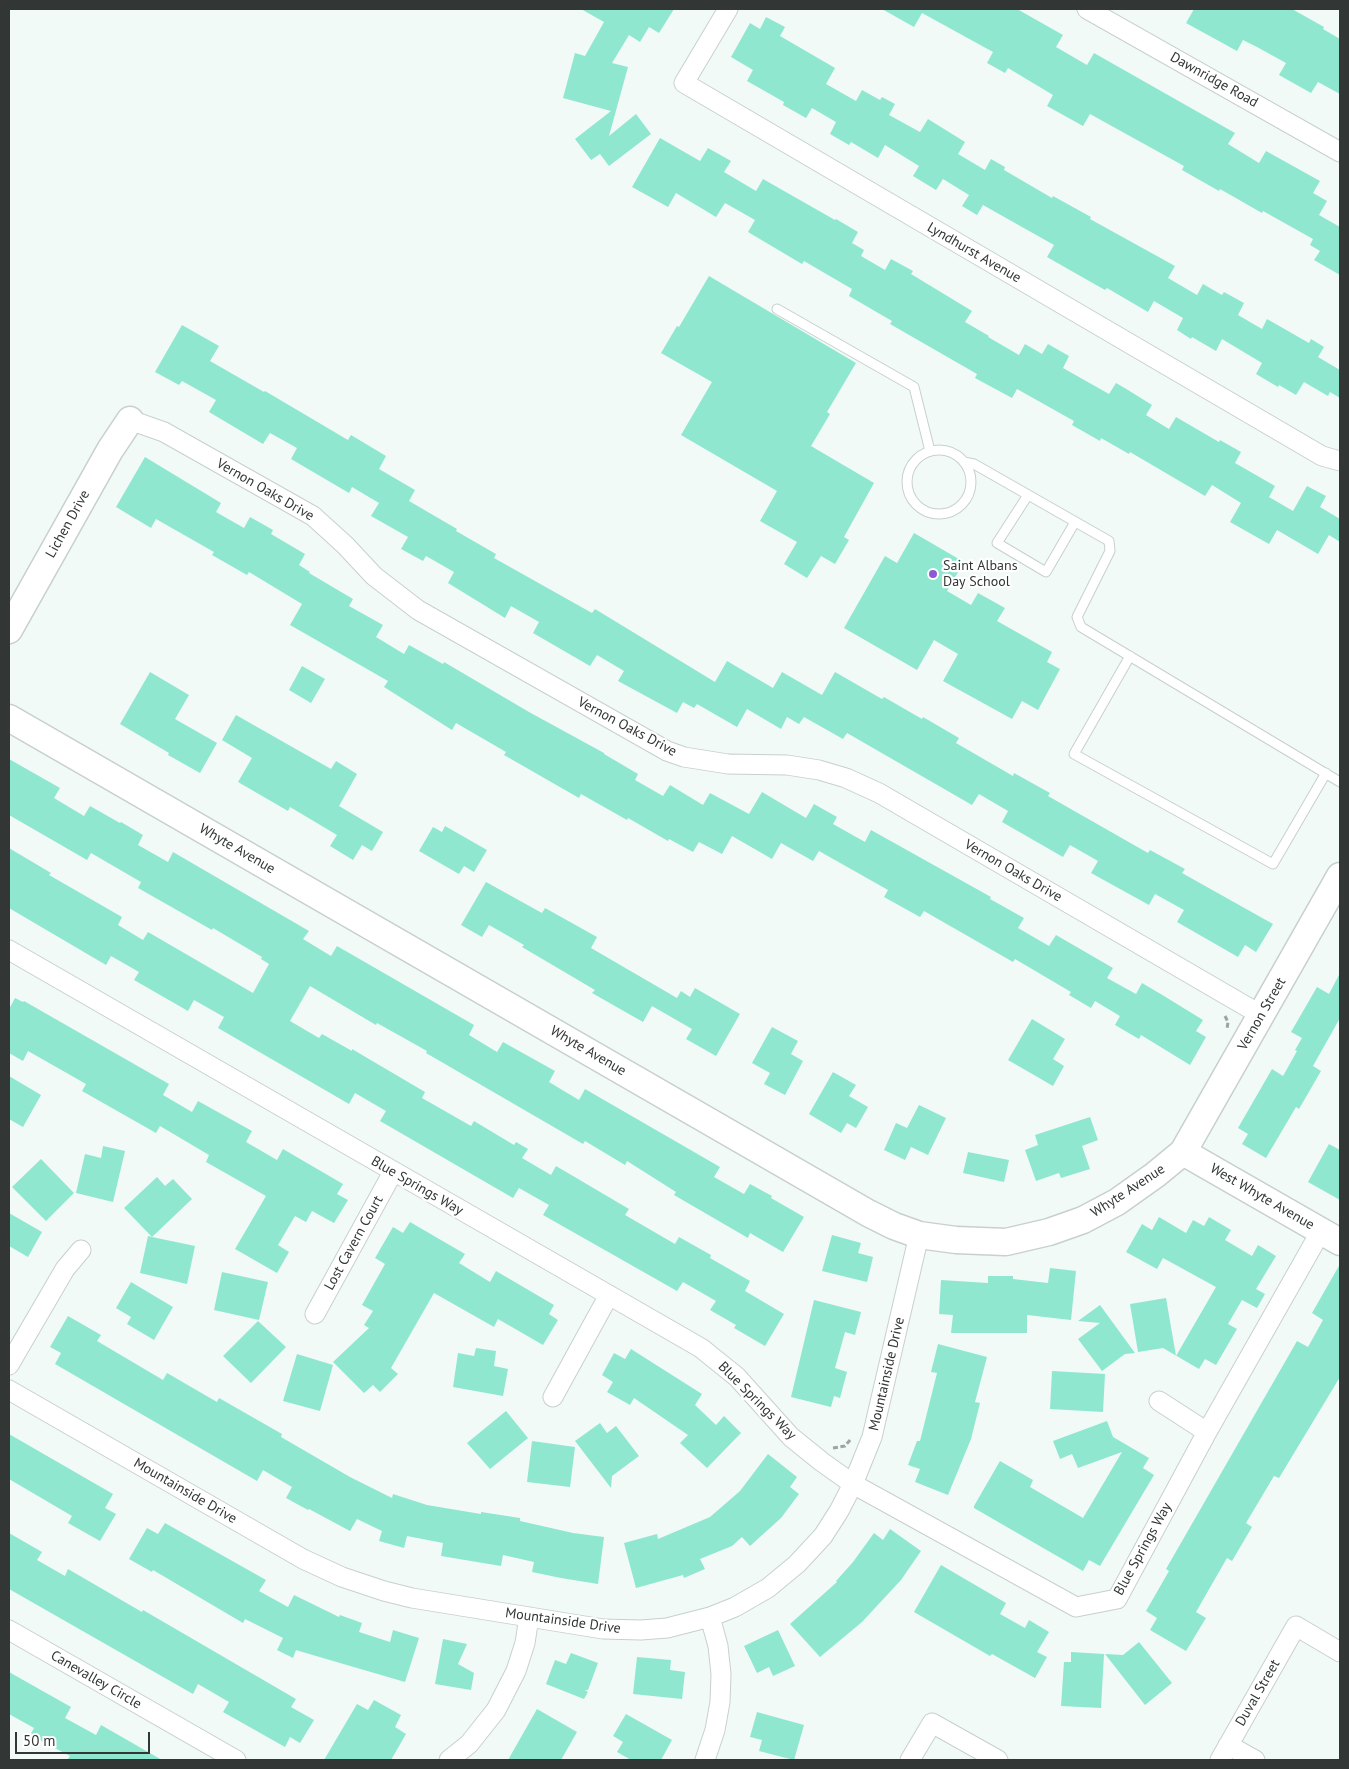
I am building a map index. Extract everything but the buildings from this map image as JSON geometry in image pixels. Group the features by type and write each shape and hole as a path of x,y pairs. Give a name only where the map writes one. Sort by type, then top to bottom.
{"street":[{"name":"Lyndhurst Avenue","path":"728,9 684,83 1322,456 1340,461"},
{"name":"Dawnridge Road","path":"1087,9 1340,152"},
{"name":"Lichen Drive","path":"9,630 110,450 130,420"},
{"name":"Vernon Oaks Drive","path":"130,420 164,432 312,516 345,545 374,576 418,610 667,751 684,757 728,764 788,766 819,770 846,778 888,798 1261,1015"},
{"name":"Whyte Avenue","path":"9,718 868,1213 894,1226 919,1235 956,1240 1006,1242 1048,1232 1084,1220 1117,1202 1156,1175 1183,1152"},
{"name":"Vernon Street","path":"1183,1152 1340,876"},
{"name":"Blue Springs Way","path":"9,952 702,1348 737,1377 758,1398 791,1437 853,1484 1076,1608 1117,1599 1207,1432 1331,1236"},
{"name":"West Whyte Avenue","path":"1183,1152 1331,1236"},
{"name":"Lost Cavern Court","path":"315,1314 393,1172"},
{"name":"Mountainside Drive","path":"9,1390 303,1558 342,1577 412,1598 603,1629 641,1630 666,1628 710,1617 735,1607 768,1588 797,1564 823,1536 839,1512 853,1484 872,1437 919,1235"},
{"path":"9,1365 65,1268 81,1250"},
{"path":"553,1397 609,1295"},
{"path":"1159,1401 1207,1432"},
{"path":"448,1760 469,1744 496,1710 516,1671 525,1643 529,1617"},
{"path":"705,1760 716,1730 721,1674 718,1646 710,1617"},
{"name":"Duval Street","path":"1224,1753 1296,1626 1340,1652"},
{"name":"Canevalley Circle","path":"9,1630 236,1760"},
{"path":"910,1760 932,1723 998,1760"},
{"path":"1224,1753 1255,1760"}],"lane":[{"path":"778,309 914,387 930,451"},
{"path":"943,450 955,454 964,462 970,474 971,486 967,498 959,508 947,514 923,511 913,502 908,491 906,478 910,466 919,457 930,451 943,450"},
{"path":"964,462 974,464 1109,541 1110,551 1077,618 1081,627 1340,782"},
{"path":"1028,495 997,543 1046,572 1076,522"},
{"path":"1130,656 1074,754 1273,864 1326,773"}],"path":[{"path":"831,1448 845,1446 857,1432"}],"place":[{"name":"Saint Albans Day School","path":"933,574"}]}
